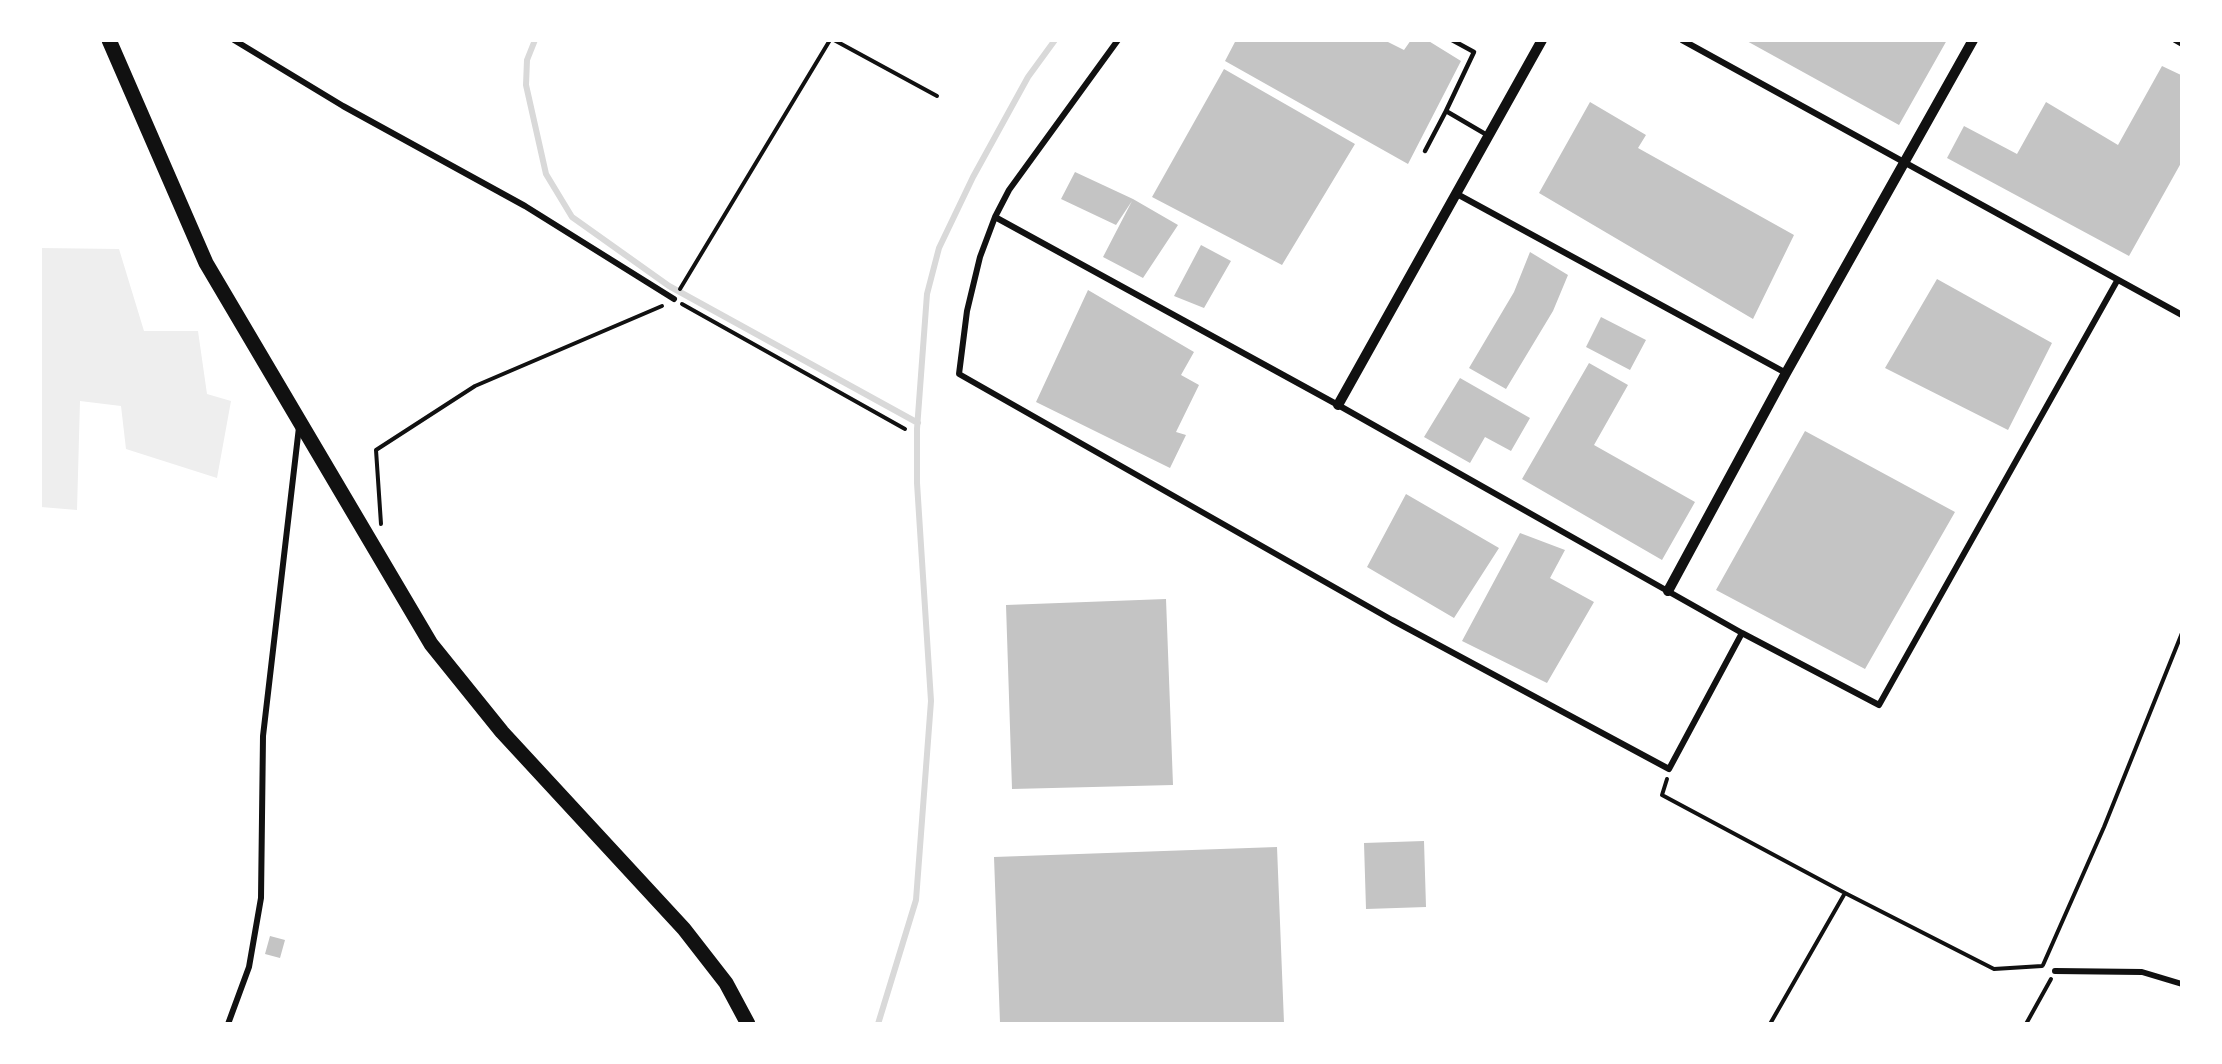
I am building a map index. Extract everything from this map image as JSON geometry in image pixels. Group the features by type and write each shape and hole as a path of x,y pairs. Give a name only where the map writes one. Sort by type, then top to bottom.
{"main road":[{"path":"109,40 206,263 431,644 502,732 684,929 726,983 748,1023"}],"street":[{"path":"234,40 343,106 525,206 674,299"},
{"path":"1118,40 1009,190 994,217 980,257 967,311 959,374 1392,620 1669,769 1742,633"},
{"path":"1338,405 1542,40"},
{"path":"1682,40 2181,315"},
{"path":"1668,591 1786,373 1973,40"},
{"path":"2175,40 2181,44"},
{"path":"1457,194 1786,373"},
{"path":"994,217 1338,405 1742,633 1880,705 2117,281"},
{"path":"228,1023 249,967 261,898 263,736 299,421"},
{"path":"2055,971 2142,972 2181,984"}],"lane":[{"path":"1425,151 1474,52 1452,40"},
{"path":"1446,111 1489,136"}],"path":[{"path":"381,529 376,450 475,386 649,313 674,299 830,40"},
{"path":"834,40 937,96"},
{"path":"674,299 905,429"},
{"path":"2042,966 2104,827 2181,633"},
{"path":"1669,769 1662,795 1845,893 1994,969 2042,966 2055,971 2026,1023"},
{"path":"1770,1023 1845,893"}],"shaded area":[{"path":"40,248 119,249 144,331 198,331 207,394 231,401 217,478 126,449 121,406 80,401 77,510 41,507"}],"building":[{"path":"1236,40 1384,40 1404,50 1411,40 1427,40 1461,61 1408,164 1225,61"},
{"path":"1745,40 1947,40 1899,125"},
{"path":"2162,66 2181,75 2181,163 2129,256 1947,158 1964,126 2017,154 2046,102 2118,145"},
{"path":"1224,69 1355,144 1282,265 1152,197"},
{"path":"1590,102 1646,135 1638,148 1794,235 1753,319 1539,193"},
{"path":"1075,172 1133,199 1178,225 1143,278 1103,257 1132,201 1116,225 1061,199"},
{"path":"1201,245 1231,261 1204,308 1174,296"},
{"path":"1530,252 1568,275 1553,311 1506,389 1469,368 1514,292"},
{"path":"1937,279 2052,343 2008,430 1885,368"},
{"path":"1088,290 1194,352 1181,375 1199,385 1176,432 1186,435 1170,468 1036,402"},
{"path":"1601,317 1646,340 1630,370 1586,347"},
{"path":"1589,363 1628,385 1594,445 1695,502 1662,560 1522,479"},
{"path":"1460,378 1530,418 1511,451 1485,437 1470,463 1424,437"},
{"path":"1805,431 1955,512 1865,669 1716,590"},
{"path":"1406,494 1499,548 1454,618 1367,567"},
{"path":"1520,533 1565,550 1550,578 1594,602 1547,683 1462,641"},
{"path":"1166,599 1173,785 1012,789 1006,605"},
{"path":"1424,841 1426,907 1366,909 1364,843"},
{"path":"1277,847 1284,1023 1000,1023 994,857"},
{"path":"270,936 285,940 280,958 265,954"}],"waterway":[{"path":"535,40 527,60 526,85 546,174 572,217 669,286 918,423"},
{"path":"878,1024 916,900 931,701 917,483 917,429 927,294 939,248 973,177 1028,77 1055,40"}]}
